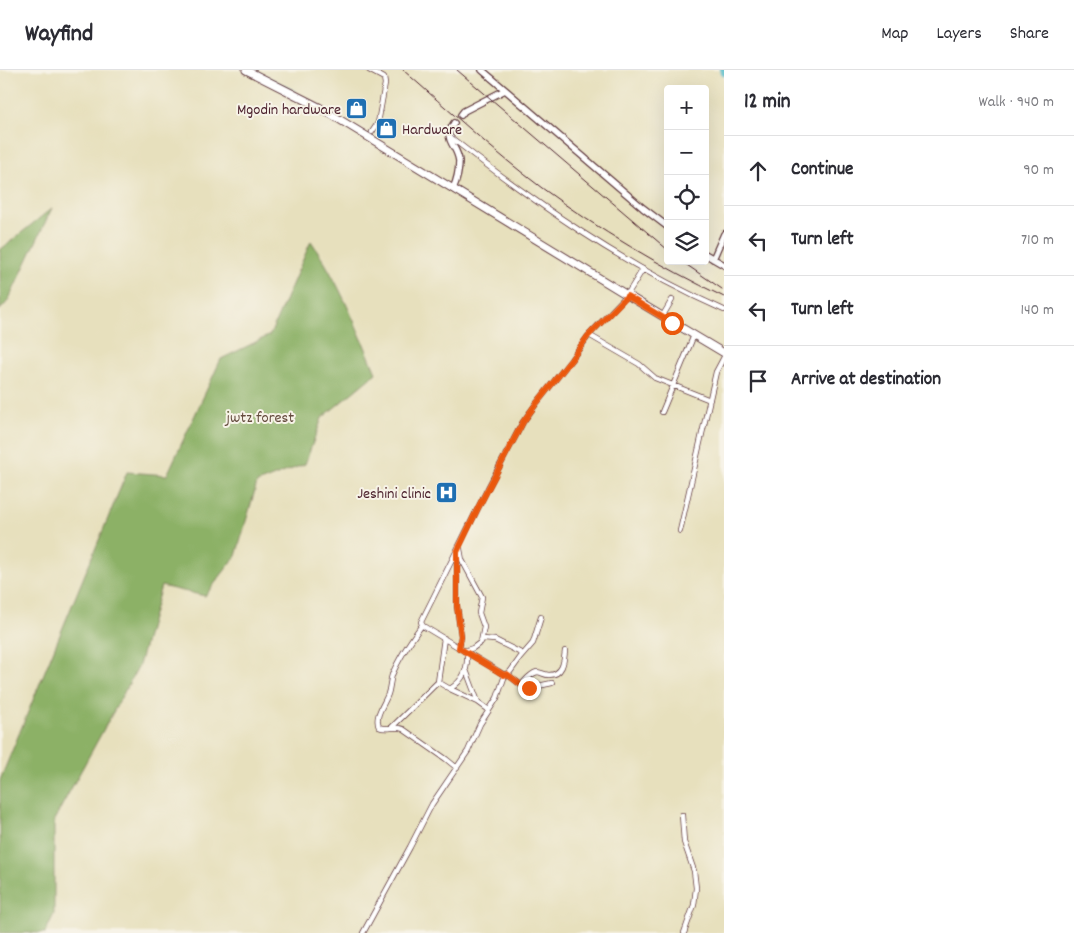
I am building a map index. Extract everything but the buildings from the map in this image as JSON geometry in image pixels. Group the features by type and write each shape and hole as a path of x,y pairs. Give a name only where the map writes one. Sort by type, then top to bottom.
{"main road":[{"path":"246,70 320,107 627,296 724,353"}],"street":[{"path":"369,70 384,78 385,84 378,123 372,132"},
{"path":"482,70 664,224"},
{"path":"461,115 464,111 505,90"},
{"path":"453,189 457,179 459,159 448,135 454,123"},
{"path":"448,135 495,172 572,226 684,293 724,310"},
{"path":"713,259 724,234"},
{"path":"709,256 724,265"},
{"path":"457,768 403,729 397,727 386,730 379,727 378,716 388,694 394,672 408,644 422,625 421,622 523,422 588,336 627,296 643,269"},
{"path":"662,317 672,300"},
{"path":"662,412 694,335"},
{"path":"588,336 639,364 655,378 710,400"},
{"path":"680,531 716,372 724,357"},
{"path":"458,550 482,597 479,613 483,623 483,639"},
{"path":"458,550 457,606 461,636 459,648"},
{"path":"362,933 410,848 432,804 468,751 476,731 497,698 505,674 510,672 522,654 533,643 541,617"},
{"path":"422,625 521,685 531,689 552,683"},
{"path":"391,728 438,682 444,638"},
{"path":"466,652 483,639 496,640 522,654"},
{"path":"521,685 534,673 541,672 551,675 560,670 563,667 565,651"},
{"path":"466,652 466,669 478,702"},
{"path":"450,689 461,681 466,669"},
{"path":"438,682 478,702 488,710"},
{"path":"682,815 684,842 694,872 696,888 694,905 684,933"}],"green space":[{"path":"52,208 8,301 0,310 0,250"},
{"name":"jwtz forest","path":"311,241 339,288 376,373 322,418 305,464 257,483 236,556 205,596 161,586 139,665 54,820 54,914 45,933 0,933 0,780 127,472 167,475 221,359 270,335"}],"waterway":[{"path":"254,70 295,91"}],"railway":[{"path":"403,70 506,160 542,188 630,247 724,297"},
{"path":"457,70 664,247"},
{"path":"687,265 722,289"}],"place":[{"name":"Mgodin hardware","path":"357,108"},
{"name":"Hardware","path":"386,128"},
{"name":"Jeshini clinic","path":"447,492"}],"route":[{"path":"529,688 459,648 461,636 457,606 457,552 523,422 588,336 627,296 672,323"}]}
